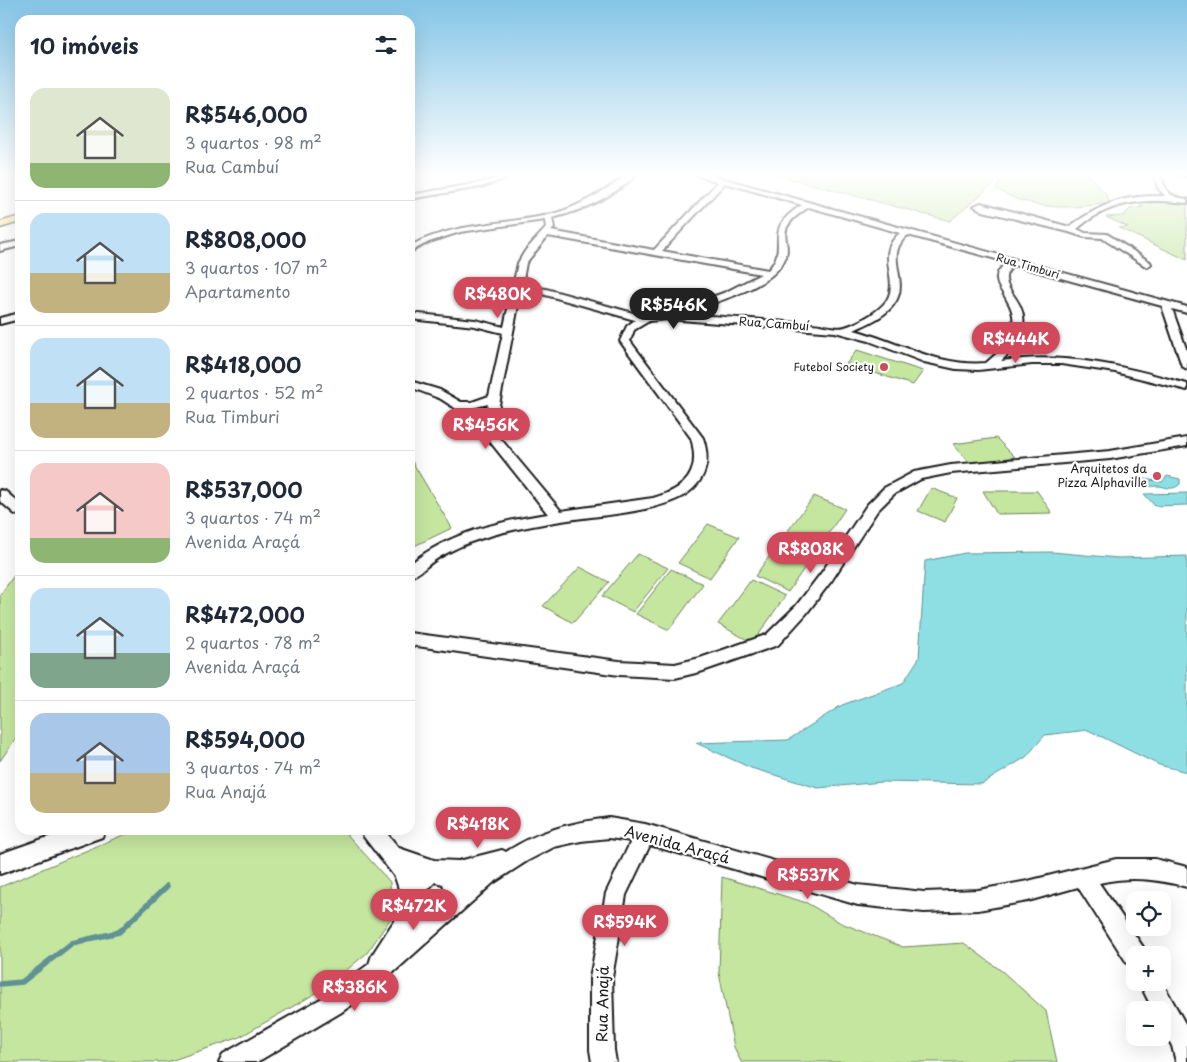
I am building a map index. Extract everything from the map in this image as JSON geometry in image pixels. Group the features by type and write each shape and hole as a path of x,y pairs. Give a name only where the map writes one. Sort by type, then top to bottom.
{"street":[{"path":"415,244 421,239 458,229 506,223"},
{"path":"488,431 519,287 522,263 528,253 547,233 550,228 549,223"},
{"path":"656,253 684,223"},
{"path":"668,316 743,287 770,273 781,259 783,250 780,233 784,223"},
{"name":"Rua Timburi","path":"871,223 1187,310"},
{"path":"1043,223 1084,235 1104,236 1148,264"},
{"path":"1072,230 1074,226 1082,224 1103,230 1104,236"},
{"path":"845,331 877,316 889,304 896,284 891,266 895,241 906,232"},
{"path":"547,233 770,273"},
{"path":"0,248 15,244"},
{"path":"989,366 1014,344 1017,333 1019,315 1015,303 1005,289 1001,278 1004,270 1012,262"},
{"path":"519,287 543,291 644,319"},
{"path":"699,304 701,311 710,319"},
{"path":"1166,304 1187,366"},
{"name":"Rua Cambuí","path":"644,319 668,316 845,331 950,365 989,366 1040,360 1096,364 1187,387"},
{"path":"0,321 15,317"},
{"path":"415,317 475,323 508,331"},
{"path":"415,568 433,554 461,540 504,528 558,517 647,503 671,496 685,488 694,479 703,464 697,438 625,341 626,333 633,324 644,319"},
{"path":"1014,344 1024,354 1040,360"},
{"path":"415,385 432,390 461,406 476,417 558,517"},
{"path":"461,406 473,405 496,398"},
{"path":"415,640 619,668 675,671 700,665 772,640 801,610 827,576 872,508 889,491 918,476 951,470 1110,454 1187,442"},
{"path":"0,494 15,507"},
{"name":"Avenida Araçá","path":"231,1062 332,1005 368,980 486,876 520,854 551,838 581,831 609,828 645,834 858,895 924,902 978,900 1028,891 1116,869 1155,870 1187,876"},
{"name":"Rua Anajá","path":"604,1062 602,1050 601,978 616,893 645,834"},
{"path":"0,864 82,835"},
{"path":"375,835 392,855 406,878 414,907 419,914 425,917 440,917 447,912 455,901 457,893 453,878 443,872 418,867 392,855"},
{"path":"368,980 402,928 416,885 421,878 428,874 485,866 520,854"},
{"path":"1082,876 1129,946"},
{"path":"1155,991 1183,1043 1187,1061"}],"green space":[{"path":"1118,223 1187,223 1187,260 1119,228 1128,227"},
{"name":"Futebol Society","path":"857,350 923,371 913,385 846,364"},
{"path":"996,438 1015,457 971,464 953,444"},
{"path":"415,466 452,528 415,546"},
{"path":"931,488 957,498 945,522 918,511"},
{"path":"983,491 1037,491 1052,513 997,514"},
{"path":"814,496 845,509 820,546 787,532"},
{"path":"708,524 739,537 710,578 678,563"},
{"path":"784,536 816,551 788,592 755,576"},
{"path":"638,554 668,568 633,612 602,596"},
{"path":"580,567 609,582 573,623 543,606"},
{"path":"671,569 703,584 669,630 636,614"},
{"path":"15,574 15,739 0,761 0,595"},
{"path":"751,580 785,596 753,643 718,624"},
{"path":"123,835 348,835 390,882 391,918 367,953 325,988 238,1038 167,1062 0,1062 0,887"},
{"path":"722,877 807,903 841,923 903,947 964,943 1003,972 1046,1011 1057,1062 741,1062 734,1047 719,973"}],"water":[{"path":"1167,476 1180,479 1180,484 1172,488 1145,487 1137,484 1145,479 1162,482"},
{"path":"1187,493 1187,505 1155,506 1144,494"},
{"path":"1052,552 1118,558 1187,556 1187,772 1159,765 1088,730 1045,735 1026,757 982,784 882,782 818,788 751,768 696,743 788,740 842,705 903,683 919,658 925,561 965,553"}],"waterway":[{"path":"0,984 22,982 72,943 119,932 167,886"}],"place":[{"name":"Futebol Society","path":"884,367"},
{"name":"Arquitetos da Pizza Alphaville","path":"1157,476"}]}
